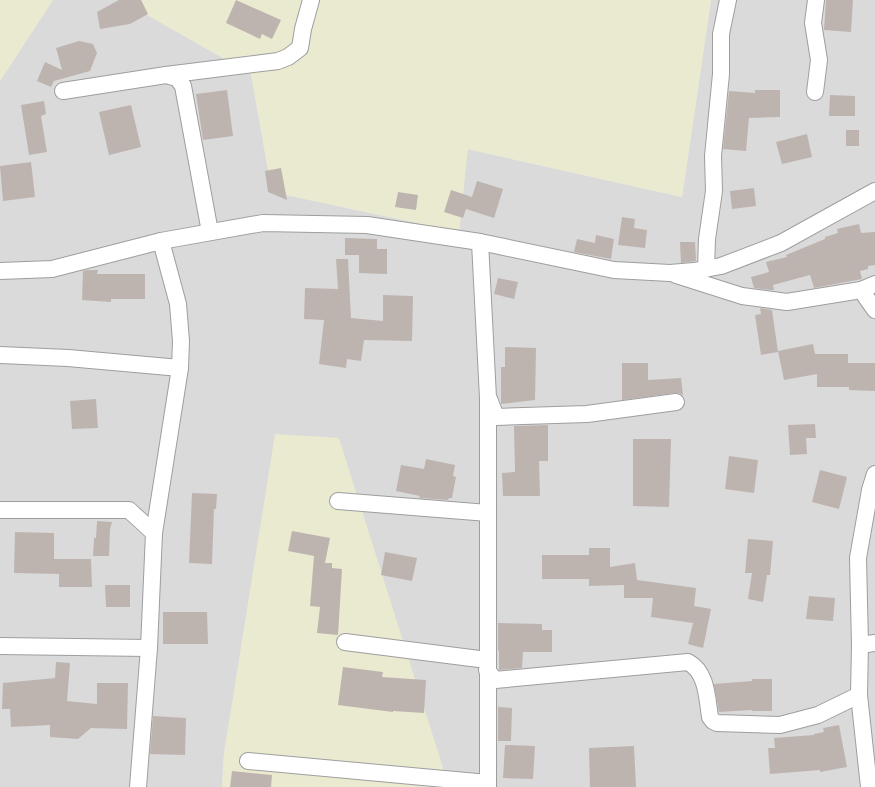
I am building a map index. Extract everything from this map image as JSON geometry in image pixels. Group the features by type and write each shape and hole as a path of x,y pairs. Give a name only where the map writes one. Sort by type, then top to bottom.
{"street":[{"path":"63,92 166,75 278,60 288,57 300,48 303,29 311,0"},
{"path":"706,269 707,239 714,191 713,156 721,74 721,34 728,0"},
{"path":"816,0 813,23 819,60 816,92"},
{"path":"166,75 177,78 183,86 210,232"},
{"path":"0,271 52,269 161,241 263,223 367,225 480,242 614,270 670,273 721,266 781,243 875,192"},
{"path":"138,787 150,648 154,533 180,368 181,341 178,304 161,241"},
{"path":"248,761 488,785 488,398 480,242"},
{"path":"670,273 742,296 787,302 868,287 875,310"},
{"path":"0,355 68,358 180,368"},
{"path":"488,398 496,417 587,414 676,402"},
{"path":"869,787 869,729 859,695 867,644 858,558 870,490 875,474"},
{"path":"338,502 488,513"},
{"path":"0,510 129,510 154,533"},
{"path":"345,642 487,665"},
{"path":"0,646 150,648"},
{"path":"487,665 495,680 688,662 698,670 704,684 710,717 717,723 780,725 818,715 859,695"}],"shaded area":[{"path":"53,0 121,0 251,74 272,192 459,232 467,149 682,197 711,0 875,0 875,787 449,787 276,434 224,754 222,787 0,787 0,81"}],"green space":[{"path":"0,0 53,0 0,81"},
{"path":"121,0 711,0 682,197 468,149 459,232 272,192 251,74"},
{"path":"275,434 339,438 449,787 222,787 224,754"}],"building":[{"path":"119,0 141,0 148,14 130,24 100,29 97,12"},
{"path":"236,0 281,20 272,39 262,34 260,39 226,23"},
{"path":"826,0 853,0 851,32 824,30"},
{"path":"79,41 93,44 97,53 90,71 54,81 51,87 37,81 45,62 62,70 56,48"},
{"path":"227,90 233,136 203,140 196,94"},
{"path":"755,90 780,90 780,117 749,118 746,151 723,149 729,91 755,93"},
{"path":"830,95 855,96 855,116 829,116"},
{"path":"44,101 46,114 41,116 47,152 29,155 21,105"},
{"path":"131,105 141,147 109,155 99,112"},
{"path":"846,130 859,130 859,146 846,146"},
{"path":"807,134 812,157 782,164 776,142"},
{"path":"31,162 35,197 3,201 0,166"},
{"path":"281,168 287,200 268,192 265,171"},
{"path":"477,181 503,189 494,218 466,209 463,218 444,212 451,190 472,197"},
{"path":"754,188 756,206 732,209 730,191"},
{"path":"398,192 418,195 416,210 395,207"},
{"path":"622,217 635,219 634,228 647,230 645,248 618,245"},
{"path":"859,224 861,233 875,232 875,265 868,266 868,269 860,271 862,279 814,288 810,275 773,285 774,290 754,288 751,277 769,272 766,262 787,257 786,255 825,239 825,237 838,233 837,229"},
{"path":"596,235 614,239 611,259 574,252 577,239 595,243"},
{"path":"345,238 377,239 377,249 387,249 387,274 359,273 359,255 345,255"},
{"path":"680,242 695,242 696,261 681,263"},
{"path":"336,259 348,259 351,318 383,321 383,295 413,296 412,341 364,340 361,361 347,359 346,368 319,364 324,320 304,319 305,288 338,289"},
{"path":"98,270 97,274 145,274 145,299 111,299 111,302 82,300 83,271"},
{"path":"498,278 518,282 514,299 494,294"},
{"path":"760,308 772,310 778,352 761,355 755,315 761,314"},
{"path":"813,344 815,354 848,354 848,363 875,363 875,391 849,390 849,387 817,387 817,374 784,380 778,351"},
{"path":"505,347 536,348 535,400 501,404 501,367 505,367"},
{"path":"622,363 648,363 648,380 681,378 683,395 675,393 622,400"},
{"path":"96,399 98,428 72,429 70,401"},
{"path":"815,424 816,438 806,438 807,454 790,455 788,425"},
{"path":"548,425 548,461 539,461 540,496 503,496 502,473 515,472 514,426"},
{"path":"633,439 671,439 669,507 633,506"},
{"path":"729,456 758,460 754,493 725,489"},
{"path":"426,459 455,465 453,476 456,477 452,498 449,498 448,500 419,498 420,496 396,491 401,465 424,469"},
{"path":"820,470 847,477 839,509 812,502"},
{"path":"192,493 217,494 216,509 214,509 212,564 189,563"},
{"path":"97,521 112,522 110,529 109,556 93,556"},
{"path":"292,531 330,538 325,563 332,563 332,568 342,569 338,635 317,633 320,607 310,606 314,556 288,551"},
{"path":"15,532 54,533 54,559 91,559 92,587 59,587 59,574 14,573"},
{"path":"748,539 773,541 770,575 767,575 763,602 748,599 752,573 745,573"},
{"path":"589,548 610,548 610,567 635,563 637,580 696,588 694,606 711,609 703,648 688,644 693,623 651,617 653,598 624,598 624,585 589,586 589,579 542,579 542,555 589,555"},
{"path":"385,552 417,558 412,581 381,575"},
{"path":"105,585 130,585 130,607 106,607"},
{"path":"809,596 835,598 833,621 806,619"},
{"path":"163,612 207,612 208,644 163,644"},
{"path":"498,623 542,624 542,630 552,630 552,652 523,652 522,668 499,670"},
{"path":"56,662 70,663 67,701 97,704 97,683 128,683 127,729 91,728 78,739 50,737 50,725 11,727 10,709 2,709 3,683 55,678"},
{"path":"343,667 383,672 382,677 426,680 424,713 393,712 338,705"},
{"path":"752,679 772,679 772,711 752,710 719,712 714,684 752,681"},
{"path":"498,707 512,708 511,741 498,741"},
{"path":"153,716 186,718 185,755 150,754"},
{"path":"839,725 847,767 820,772 820,770 770,774 768,748 775,748 774,738 814,735 824,732 823,728"},
{"path":"505,745 535,746 533,779 503,778"},
{"path":"634,746 636,787 590,787 589,748"},
{"path":"232,771 272,775 271,787 230,787"}]}
